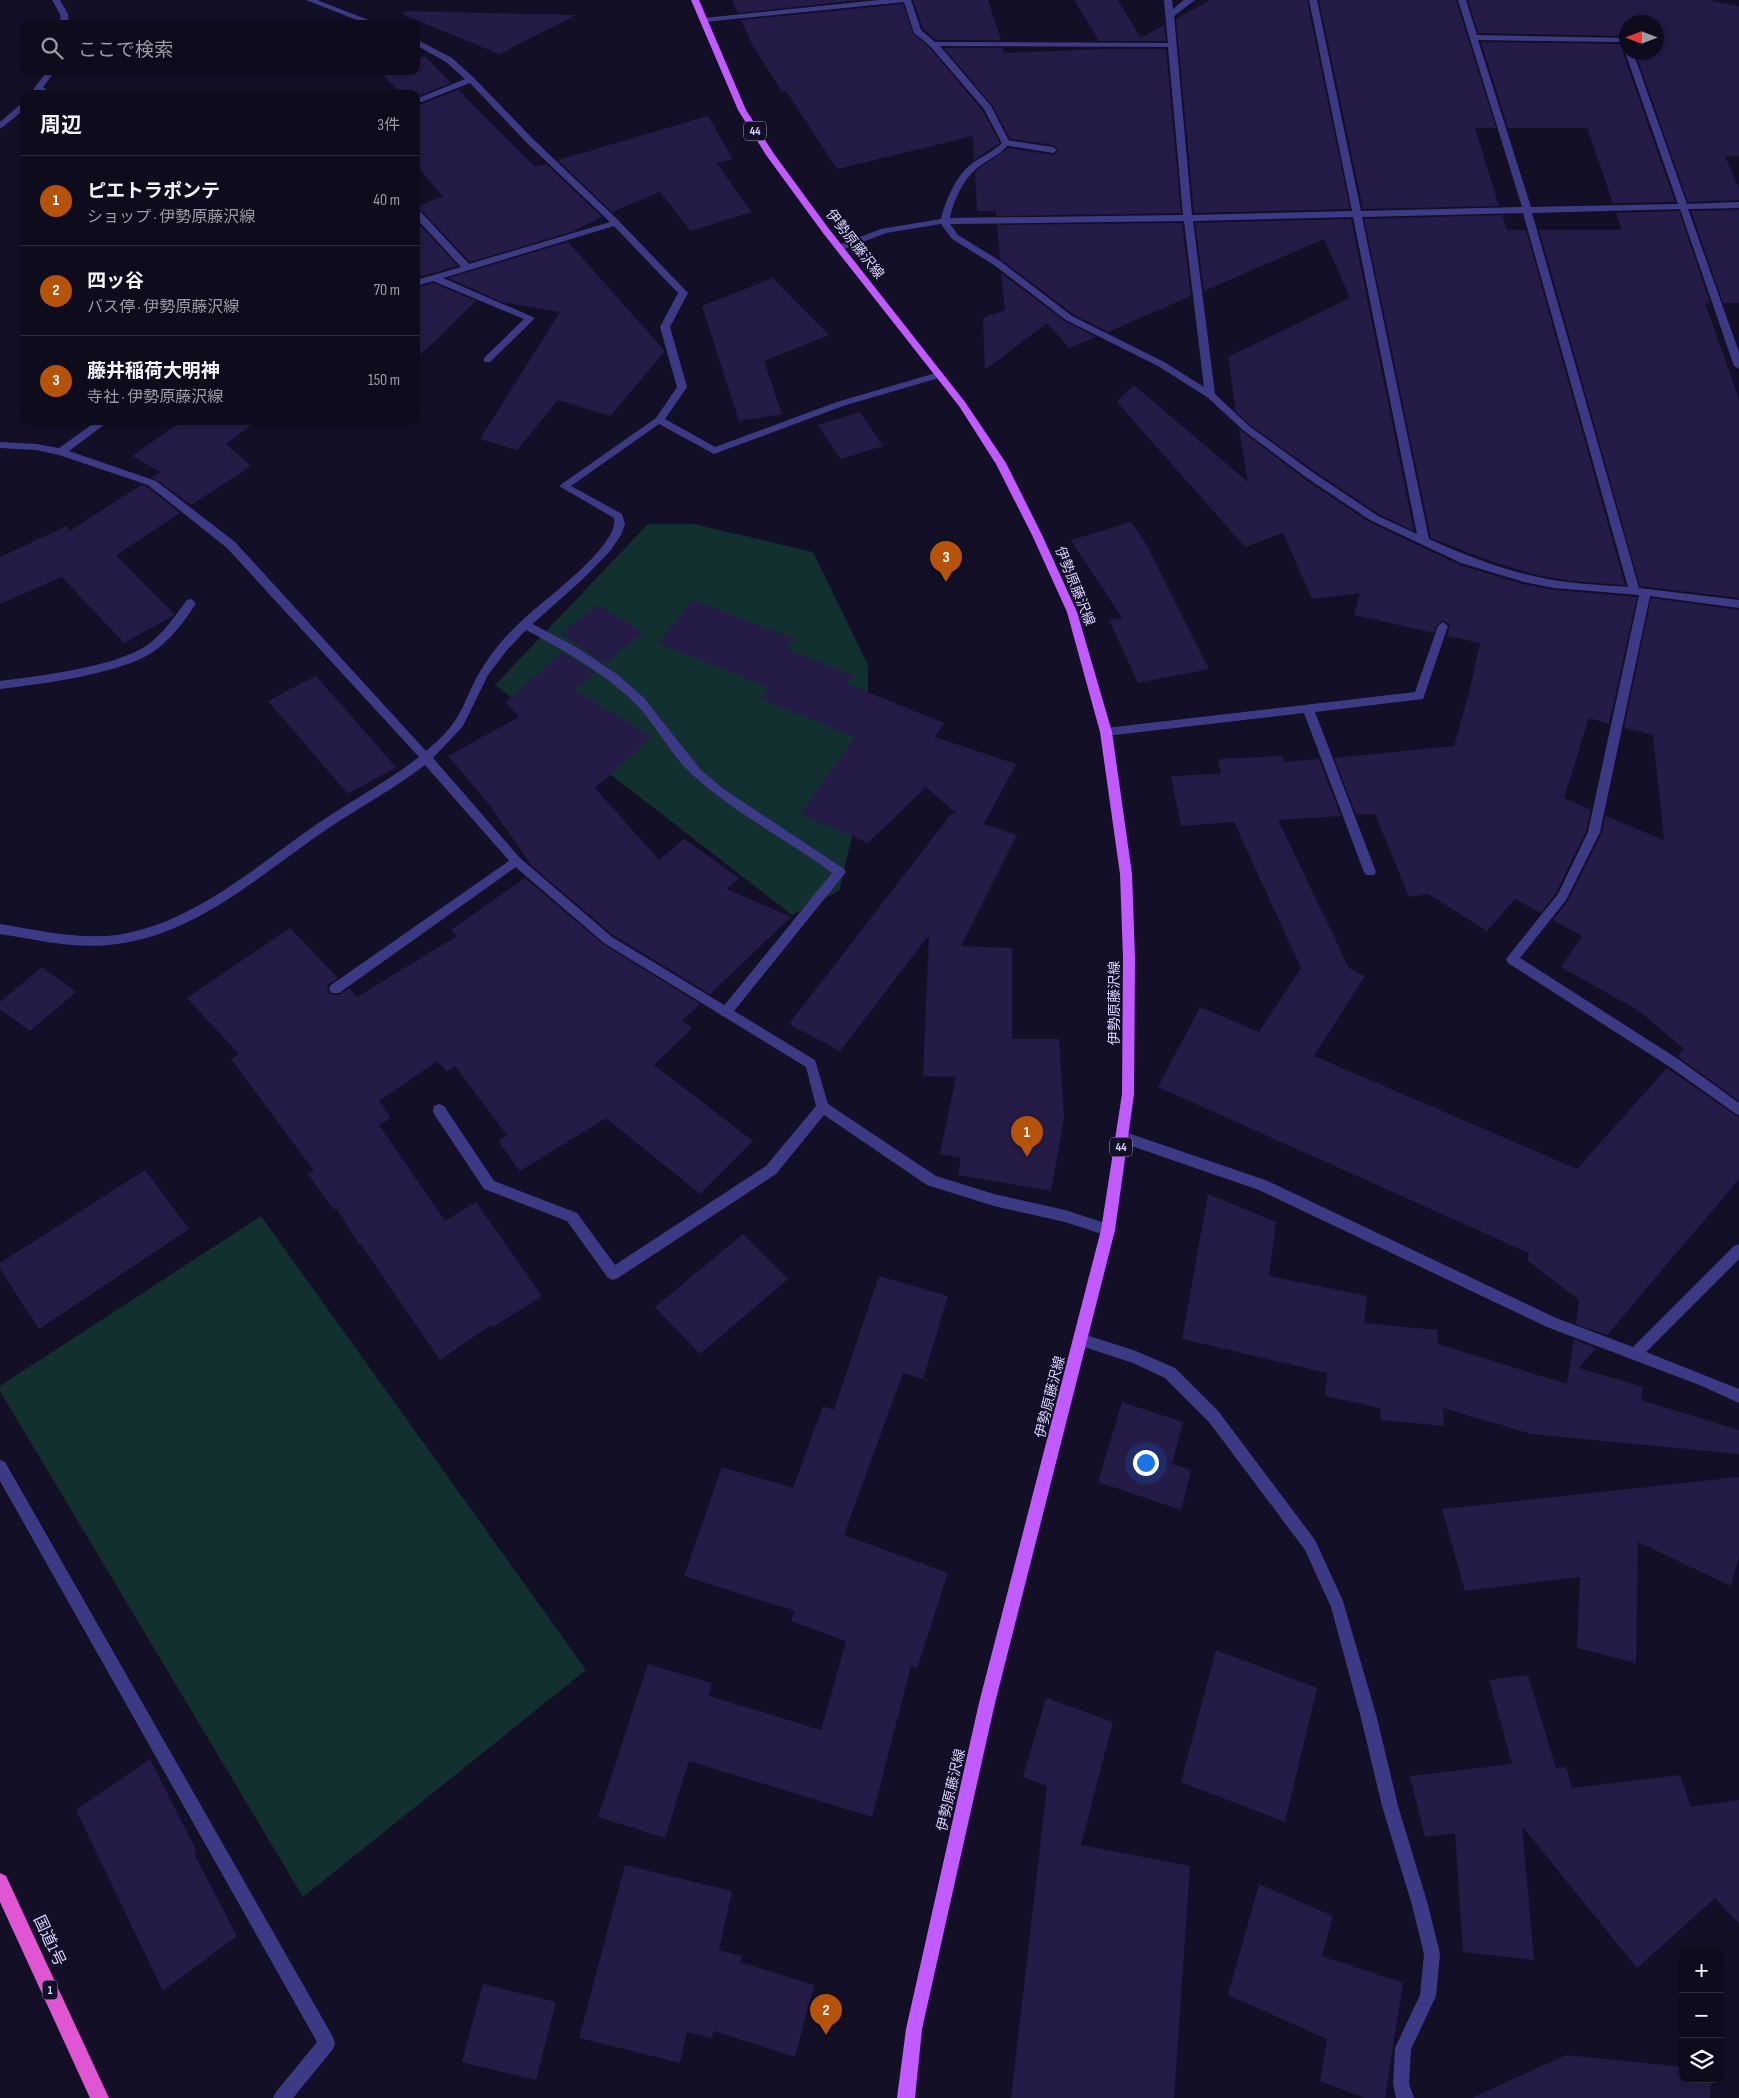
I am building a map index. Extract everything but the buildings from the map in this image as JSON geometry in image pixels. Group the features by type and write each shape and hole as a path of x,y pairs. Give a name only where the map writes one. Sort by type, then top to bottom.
{"highway":[{"name":"国道1号","path":"0,1882 100,2098"}],"main road":[{"name":"伊勢原藤沢線","path":"695,0 742,110 770,155 839,248 962,404 1001,463 1037,535 1072,612 1106,732 1127,883 1130,958 1128,1094 1108,1230 987,1703 914,2029 906,2098"}],"street":[{"path":"56,0 64,14 65,20"},
{"path":"310,0 364,20"},
{"path":"704,20 905,0 917,31 933,44 988,108 1006,143"},
{"path":"1168,0 1188,218 1210,395"},
{"path":"1313,0 1424,541"},
{"path":"1462,0 1640,592 1594,832 1562,897 1512,959 1674,1062 1739,1110"},
{"path":"1169,16 1185,1"},
{"path":"1473,37 1619,40"},
{"path":"0,929 54,937 98,940 129,938 162,929 200,911 426,758 454,730 484,674 500,650 525,624 602,554 616,534 620,523 618,516 564,486 659,420 682,387 665,327 683,297 683,293 616,223 536,148 471,80 449,60 420,43"},
{"path":"933,44 1172,45"},
{"path":"1632,60 1739,366"},
{"path":"37,90 48,75"},
{"path":"420,100 471,80"},
{"path":"0,126 20,109"},
{"path":"1006,143 1053,150"},
{"path":"1006,143 995,154 972,168 949,202 945,221 955,237 997,263 1069,318 1161,364 1210,395 1246,428 1311,476 1374,518 1465,560 1524,578 1554,584 1680,595 1739,604"},
{"path":"839,248 884,231 945,221 1188,218 1739,205"},
{"path":"420,216 467,268"},
{"path":"420,282 616,223"},
{"path":"435,278 530,318 487,360"},
{"path":"659,420 714,450 840,404 939,375"},
{"path":"61,452 98,425"},
{"path":"0,445 36,447 61,452 152,483 231,545 426,758 516,861 608,940 812,1064 822,1107 932,1181 994,1200 1065,1216 1108,1230"},
{"path":"0,685 49,679 90,670 133,657 151,648 168,632 191,603"},
{"path":"525,624 572,650 614,678 640,702 696,772 718,791 840,872 726,1012"},
{"path":"1106,732 1419,696 1443,626"},
{"path":"1308,709 1370,872"},
{"path":"335,989 516,861"},
{"path":"439,1110 489,1185 572,1217 614,1274 771,1170 822,1107"},
{"path":"1122,1137 1263,1185 1552,1323 1739,1396"},
{"path":"1635,1354 1739,1250"},
{"path":"1080,1339 1136,1357 1170,1373 1214,1416 1310,1545 1338,1606 1369,1718 1390,1806 1420,1905 1432,1954 1428,1996 1403,2048 1401,2084 1406,2098"},
{"path":"0,1467 327,2043 282,2098"}],"green space":[{"path":"648,524 694,524 813,552 868,665 868,771 839,891 792,915 495,685"},
{"path":"261,1216 586,1670 303,1897 0,1391 0,1386"}],"place":[{"name":"藤井稲荷大明神","path":"946,582"},
{"name":"ピエトラポンテ","path":"1027,1157"},
{"name":"四ッ谷","path":"826,2035"}]}
